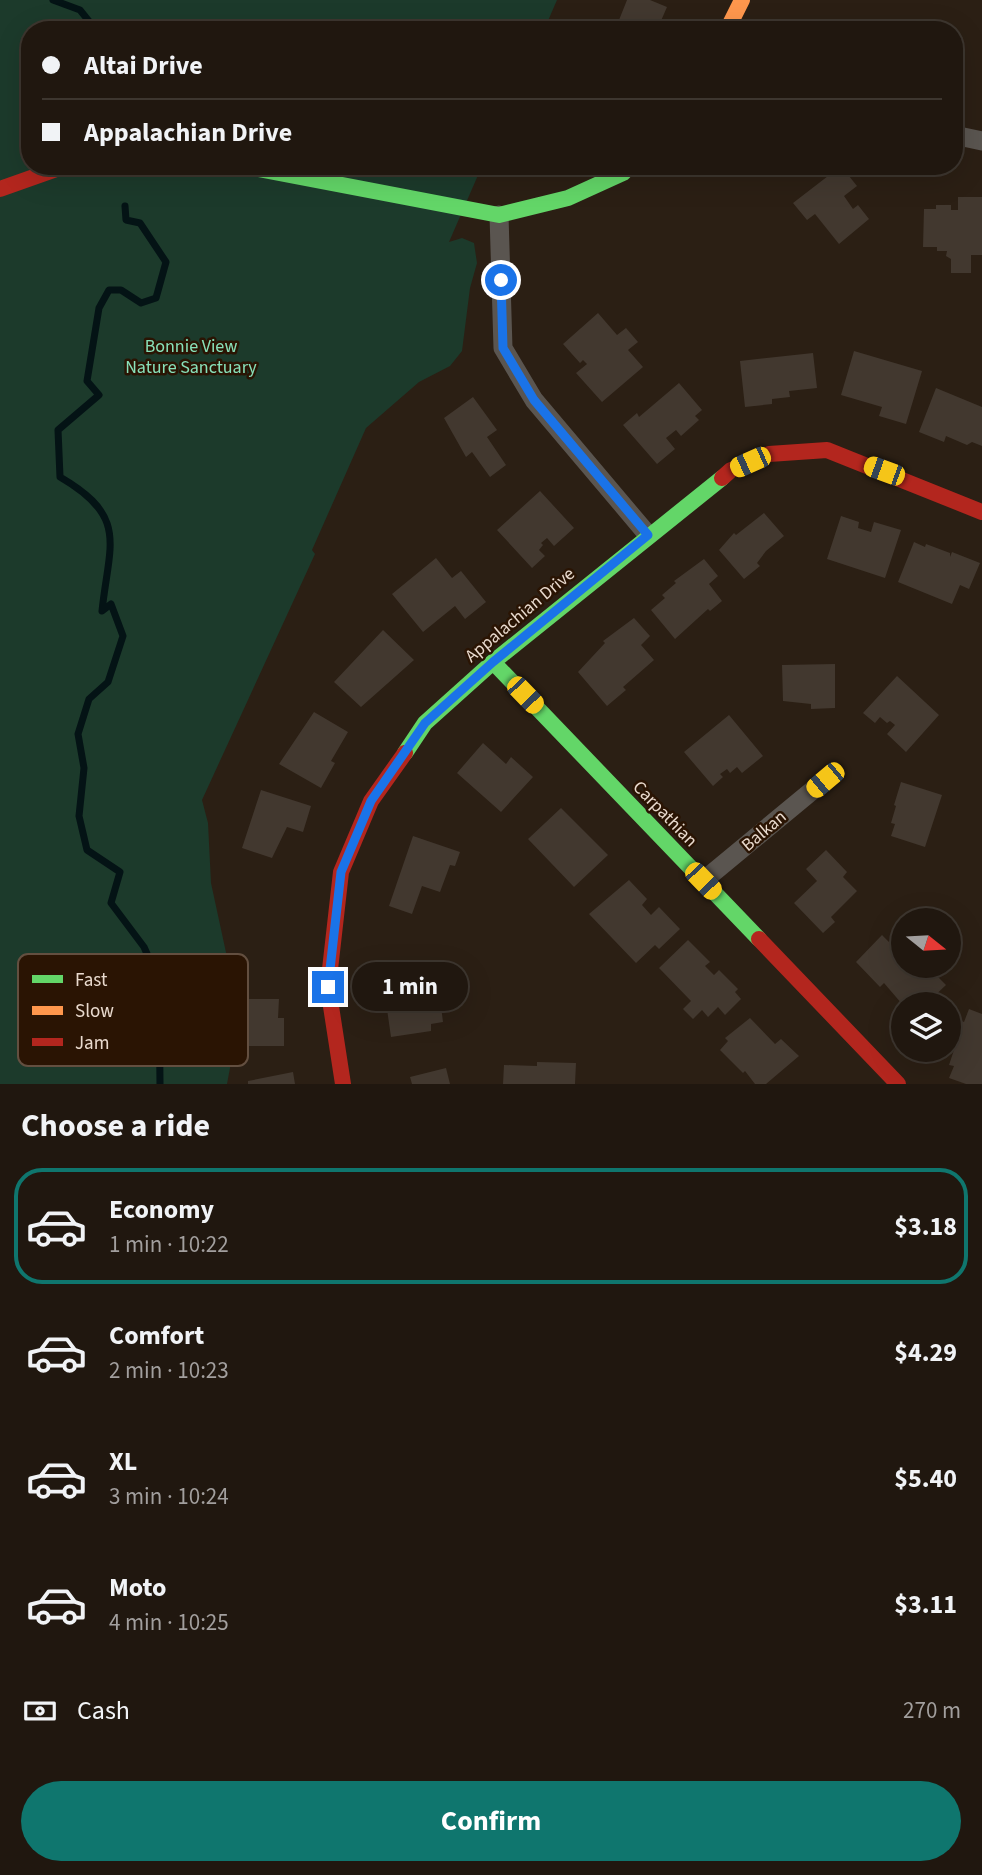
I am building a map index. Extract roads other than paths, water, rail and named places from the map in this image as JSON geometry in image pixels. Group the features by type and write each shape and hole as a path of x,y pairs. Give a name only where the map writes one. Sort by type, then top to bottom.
{"street":[{"path":"731,21 741,0"},
{"path":"963,137 982,141"},
{"path":"0,189 40,175"},
{"path":"290,175 499,215 568,198 619,175"},
{"path":"499,215 503,348 534,400 648,535"},
{"name":"Appalachian Drive","path":"343,1084 328,987 341,872 371,801 425,723 493,662 731,470 769,454 827,450 982,512"},
{"name":"Carpathian","path":"493,662 898,1084"},
{"name":"Balkan","path":"703,881 825,780"}],"waterway":[{"path":"53,0 80,10 89,21"},
{"path":"125,206 126,220 140,223 166,262 156,298 141,303 121,290 109,290 99,308 87,381 99,395 58,430 60,477 82,491 97,505 105,519 110,550 102,611 111,604 123,636 108,682 89,699 78,734 84,768 79,816 87,850 120,872 111,903 147,954"},
{"path":"160,1066 160,1084"}],"park label":[{"name":"Bonnie View Nature Sanctuary","path":"191,356"}]}
